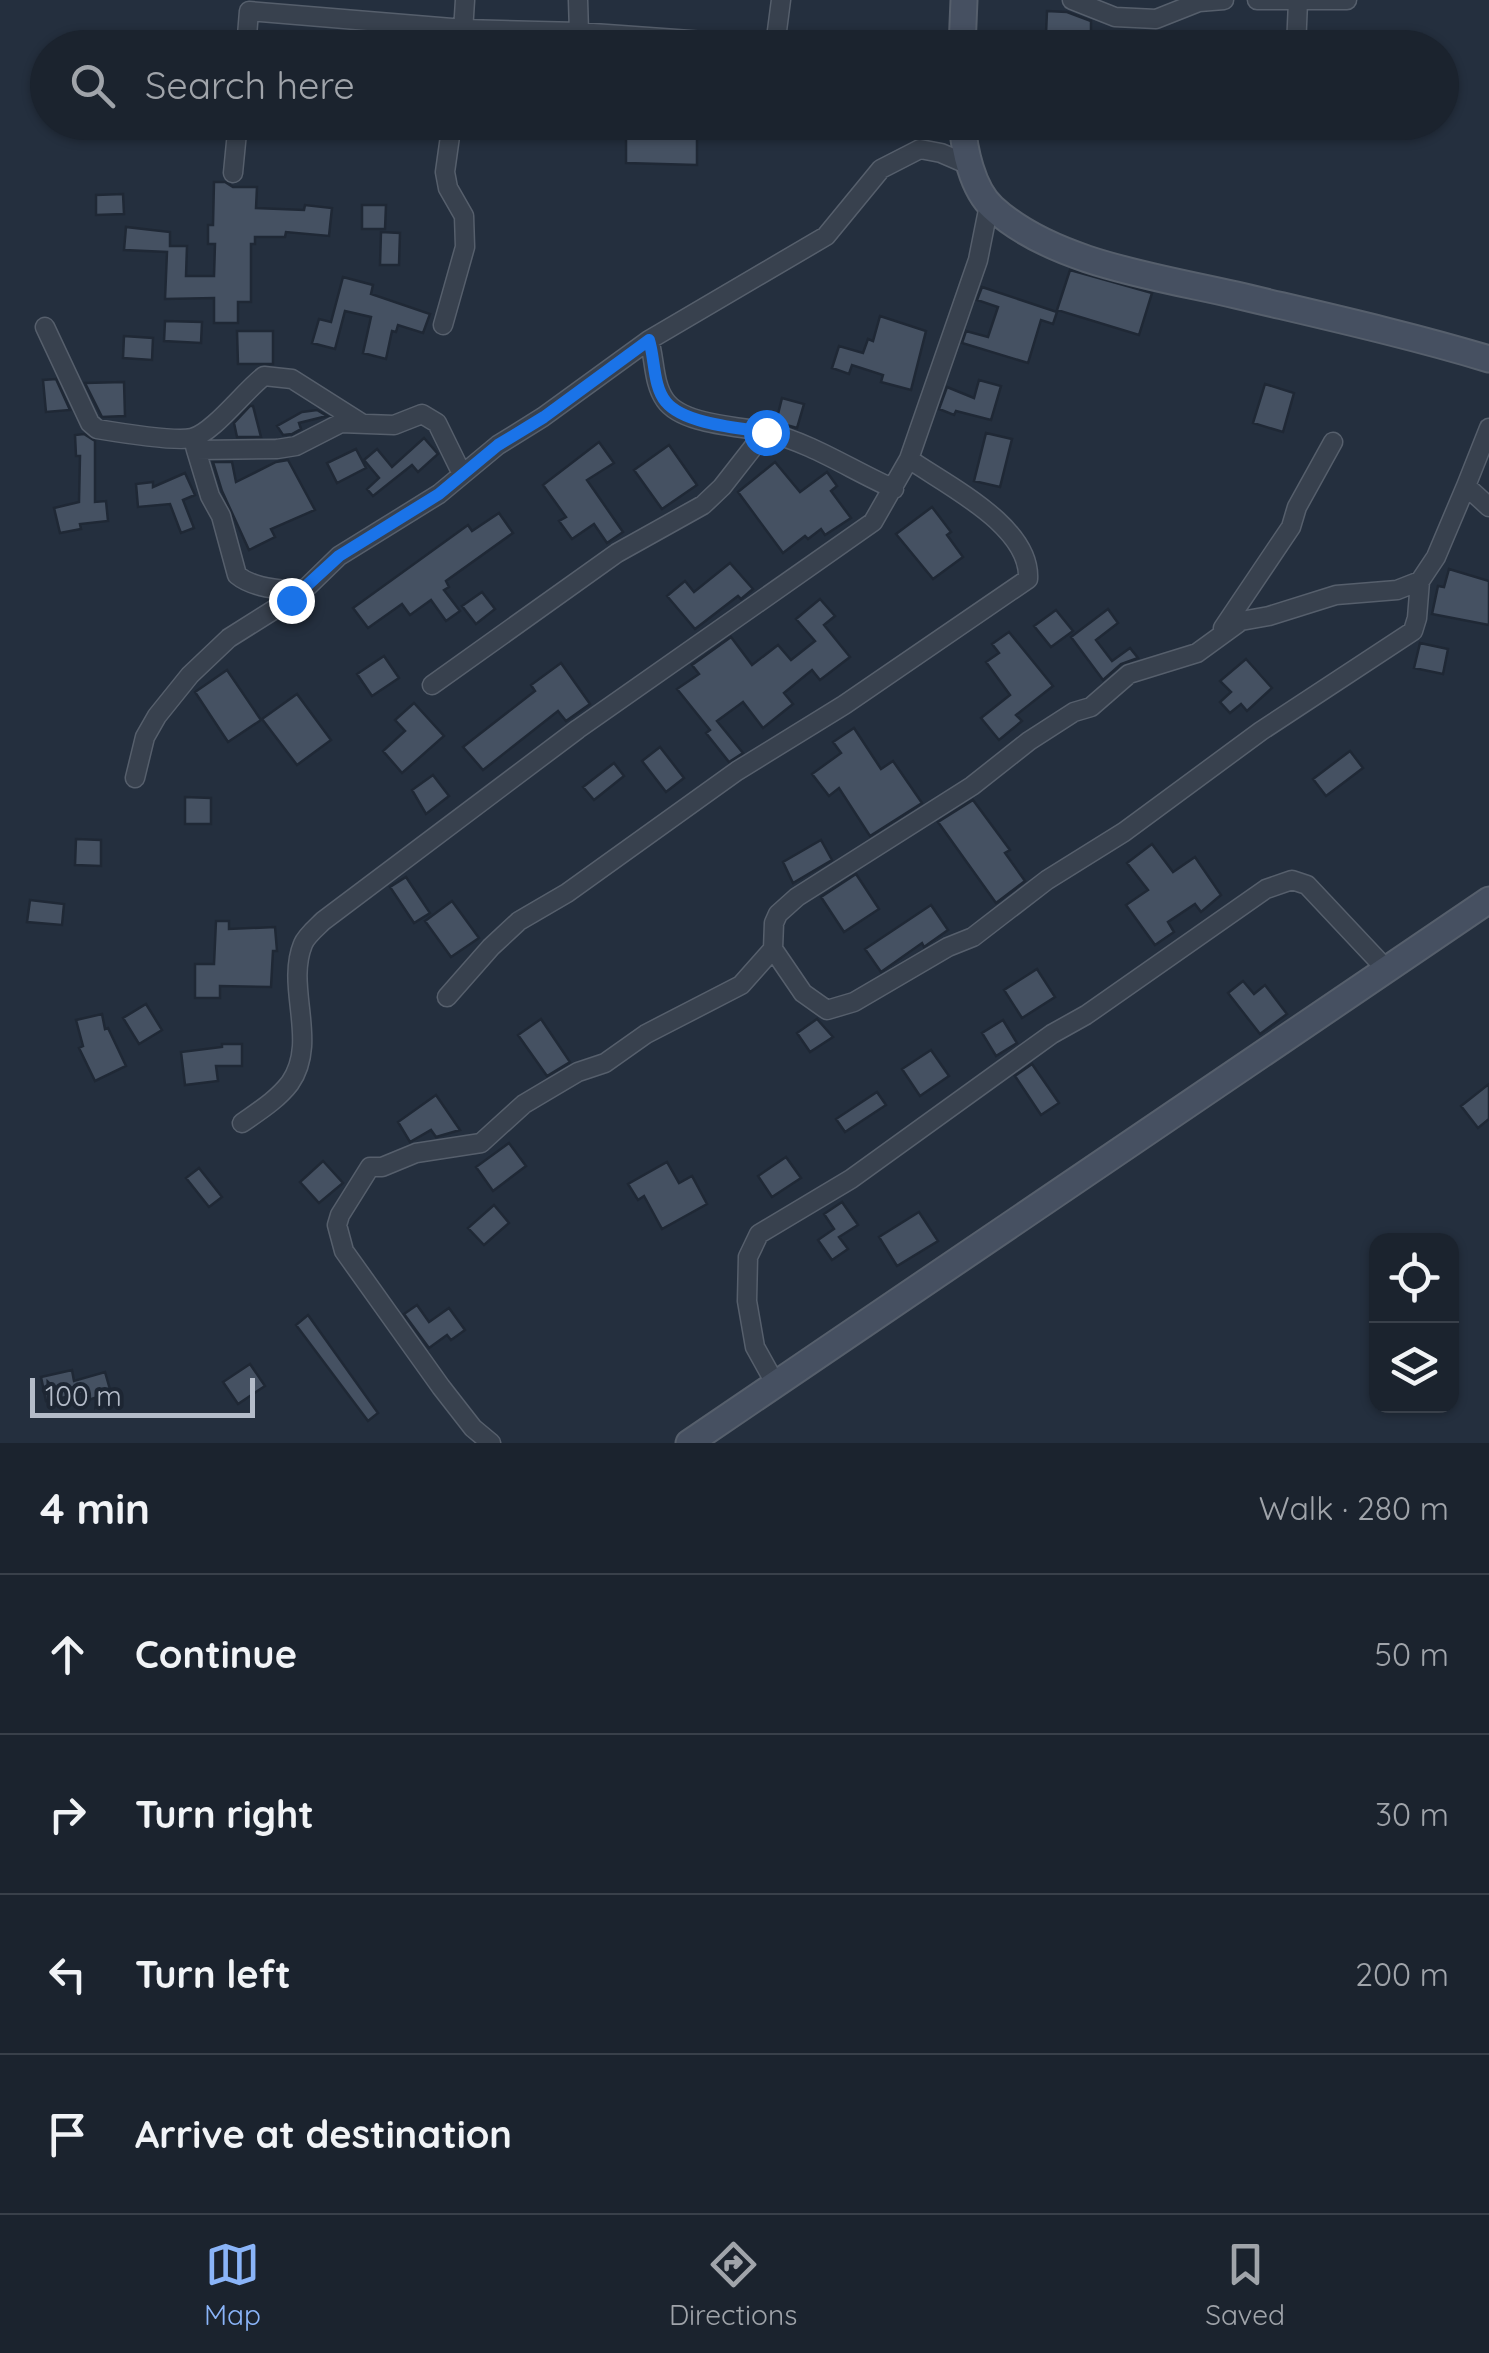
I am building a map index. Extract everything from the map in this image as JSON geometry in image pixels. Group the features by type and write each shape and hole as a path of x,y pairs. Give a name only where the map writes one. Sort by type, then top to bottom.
{"street":[{"path":"463,30 465,0"},
{"path":"578,0 579,30"},
{"path":"778,30 781,0"},
{"path":"963,30 964,0"},
{"path":"1072,0 1115,17 1156,19 1199,2 1224,0"},
{"path":"1257,0 1346,0"},
{"path":"1297,30 1298,1"},
{"path":"247,6 353,10 432,30"},
{"path":"233,173 236,140"},
{"path":"444,325 466,248 464,216 448,188 445,172 449,140"},
{"path":"965,140 969,165 990,205 1032,236 1069,252 1489,359"},
{"path":"135,778 151,726 190,675 229,638 302,592 339,556 391,526 649,340 826,236 881,170 902,156 920,149 941,152 969,165"},
{"path":"242,1123 278,1098 293,1079 303,1031 299,973 303,944 323,921 604,710 872,522 909,459 978,260 990,205"},
{"path":"45,327 90,423 97,428 194,444 277,449 296,446 341,423 394,425 422,414 436,423 462,474"},
{"path":"649,340 656,380 666,402 700,420 799,442 894,489"},
{"path":"194,444 244,391 264,376 292,379 364,424"},
{"path":"1420,581 1398,590 1336,595 1241,621 1197,653 1129,674 1092,707 1074,712 972,786 816,884 778,914 773,949 802,993 827,1010 854,1002 973,937 1047,880 1124,832 1261,731 1413,631 1420,581 1436,556 1489,428"},
{"path":"432,685 617,553 703,505 766,432"},
{"path":"1218,636 1291,527 1297,507 1333,442"},
{"path":"194,444 238,575 268,587 302,592"},
{"path":"447,997 518,921 567,893 737,771 844,705 1028,578 1023,554 987,511 909,459"},
{"path":"1466,486 1489,506"},
{"path":"775,1383 755,1347 747,1301 748,1257 760,1234 852,1179 961,1098 1235,909 1279,882 1292,880 1308,885 1386,969"},
{"path":"689,1443 1489,900"},
{"path":"491,1443 472,1428 440,1387 344,1250 337,1225 340,1215 370,1167 382,1167 416,1153 481,1143 524,1104 741,985 773,949"}],"building":[{"path":"1047,11 1067,12 1091,21 1091,30 1046,30"},
{"path":"626,140 697,140 697,165 626,163"},
{"path":"214,182 257,187 256,208 332,208 329,236 286,232 285,237 255,237 255,244 251,244 251,302 238,302 238,323 214,323 214,298 165,299 167,252 124,250 126,227 170,232 170,246 187,246 186,276 214,276 215,244 208,244 208,225 213,225"},
{"path":"123,194 124,214 96,215 96,195"},
{"path":"362,205 386,205 385,229 362,229"},
{"path":"381,232 400,233 399,265 380,265"},
{"path":"1070,270 1152,293 1139,335 1057,310"},
{"path":"343,277 373,285 371,294 430,314 423,333 398,325 396,332 392,331 386,359 363,353 371,317 345,311 335,349 312,343 319,319 331,322"},
{"path":"982,287 1057,312 1053,324 1041,320 1028,363 962,343 966,331 988,337 998,307 977,300"},
{"path":"880,316 926,331 911,390 881,382 883,375 852,365 849,374 832,368 839,346 863,353 868,339 873,341"},
{"path":"165,321 202,322 201,343 164,341"},
{"path":"237,331 273,331 273,364 238,364"},
{"path":"124,336 153,338 152,360 123,358"},
{"path":"56,379 70,410 46,412 43,380"},
{"path":"979,380 1001,386 991,420 939,409 947,387 974,398"},
{"path":"124,382 125,416 102,417 85,383"},
{"path":"1265,384 1294,393 1283,432 1253,423"},
{"path":"782,398 804,404 797,428 776,422"},
{"path":"250,406 261,437 237,437 234,423"},
{"path":"317,410 327,416 299,423 301,429 292,434 283,435 277,426 302,412"},
{"path":"986,433 1012,439 1000,487 974,481"},
{"path":"84,434 95,441 95,502 106,501 108,521 80,524 81,529 60,533 54,508 79,502 80,456 76,456 75,435"},
{"path":"424,438 438,454 418,472 412,465 373,496 367,489 379,478 364,460 377,449 392,467"},
{"path":"599,442 614,463 587,480 623,532 607,543 594,524 572,539 559,521 566,517 543,485"},
{"path":"669,445 697,485 662,509 634,470"},
{"path":"356,449 366,468 337,483 327,463"},
{"path":"288,460 315,510 271,529 275,537 249,550 213,462 232,462 236,482"},
{"path":"775,462 800,492 827,472 837,486 831,491 851,518 825,535 821,529 808,539 805,536 783,553 738,492"},
{"path":"185,473 195,495 183,500 194,528 181,533 170,504 138,507 136,484 153,482 153,487"},
{"path":"932,507 963,557 933,579 896,534"},
{"path":"499,513 513,533 446,581 449,587 444,590 460,611 446,621 431,600 410,615 402,604 368,628 353,608 468,525 472,531"},
{"path":"730,563 753,589 695,629 667,596 685,581 694,592"},
{"path":"1449,569 1489,581 1489,625 1432,614 1438,586 1444,587"},
{"path":"482,592 495,609 476,624 462,606"},
{"path":"820,599 835,616 824,625 850,657 820,680 812,670 784,693 793,704 763,728 743,702 717,721 743,753 729,762 706,733 710,730 677,689 699,674 692,665 731,637 752,665 778,645 791,660 815,641 796,619"},
{"path":"1108,609 1118,623 1096,640 1112,661 1130,648 1138,658 1121,664 1103,680 1071,637"},
{"path":"1056,610 1073,631 1051,647 1034,626"},
{"path":"1009,632 1053,686 1016,715 1022,721 999,740 981,718 1010,695 986,662 999,653 992,644"},
{"path":"1420,643 1448,649 1443,674 1414,668"},
{"path":"384,656 399,678 372,696 357,674"},
{"path":"1246,659 1272,688 1247,711 1241,704 1230,713 1220,702 1231,692 1220,681"},
{"path":"561,663 590,704 566,721 558,711 483,770 463,747 535,691 531,685"},
{"path":"227,670 261,720 228,742 195,692"},
{"path":"297,694 331,740 297,765 262,719"},
{"path":"414,703 444,736 402,773 383,751 405,731 395,720"},
{"path":"854,728 881,769 893,761 922,803 870,836 839,788 829,796 812,774 841,753 833,742"},
{"path":"660,747 684,778 666,792 642,761"},
{"path":"1350,751 1363,768 1326,796 1313,779"},
{"path":"614,763 624,776 594,800 583,787"},
{"path":"433,775 449,796 426,814 412,790"},
{"path":"185,797 211,798 211,824 185,824"},
{"path":"973,800 1010,850 1005,853 1025,881 996,903 938,822"},
{"path":"76,839 101,840 101,866 75,865"},
{"path":"821,840 832,860 793,883 783,862"},
{"path":"1152,844 1173,872 1195,857 1221,895 1201,912 1195,904 1168,922 1174,932 1155,945 1126,905 1148,890 1127,863"},
{"path":"856,874 879,909 844,932 821,897"},
{"path":"406,877 430,913 414,923 390,887"},
{"path":"30,900 64,904 62,925 27,922"},
{"path":"452,901 479,938 451,957 425,921"},
{"path":"931,905 948,930 881,972 865,949"},
{"path":"216,921 229,921 229,929 275,927 277,951 273,951 271,987 220,986 220,998 195,998 195,964 214,964"},
{"path":"1037,969 1055,997 1022,1018 1004,990"},
{"path":"1243,981 1254,994 1265,985 1287,1014 1260,1034 1228,993"},
{"path":"146,1004 162,1030 139,1044 123,1018"},
{"path":"102,1014 105,1029 108,1028 126,1066 95,1081 79,1048 83,1046 76,1020"},
{"path":"541,1019 570,1062 547,1076 518,1035"},
{"path":"817,1019 833,1037 810,1052 797,1033"},
{"path":"1003,1020 1017,1043 996,1056 982,1033"},
{"path":"242,1044 242,1066 216,1066 218,1081 185,1085 181,1052"},
{"path":"931,1050 949,1076 920,1096 902,1069"},
{"path":"1032,1064 1059,1103 1041,1115 1015,1076"},
{"path":"1489,1084 1489,1119 1478,1128 1461,1106"},
{"path":"877,1092 886,1105 845,1132 836,1119"},
{"path":"436,1095 460,1130 436,1137 431,1130 410,1142 398,1122"},
{"path":"509,1143 526,1166 493,1191 476,1167"},
{"path":"786,1157 801,1178 772,1197 758,1176"},
{"path":"323,1161 343,1183 319,1203 300,1182"},
{"path":"667,1162 679,1183 692,1176 707,1204 662,1229 644,1196 638,1200 628,1184"},
{"path":"199,1168 222,1197 209,1207 186,1178"},
{"path":"842,1202 858,1225 839,1237 848,1249 832,1260 818,1240 834,1229 824,1214"},
{"path":"494,1205 509,1223 484,1245 468,1228"},
{"path":"919,1212 938,1241 897,1266 879,1237"},
{"path":"417,1305 429,1322 449,1308 465,1330 451,1340 447,1335 429,1348 404,1314"},
{"path":"308,1315 378,1413 368,1421 296,1325"},
{"path":"250,1364 265,1386 238,1404 223,1382"},
{"path":"72,1370 74,1381 105,1372 111,1393 88,1400 86,1393 46,1401 41,1377"}],"route":[{"path":"291,600 339,556 439,494 498,445 544,417 649,340 656,380 666,402 700,420 766,432"}]}
